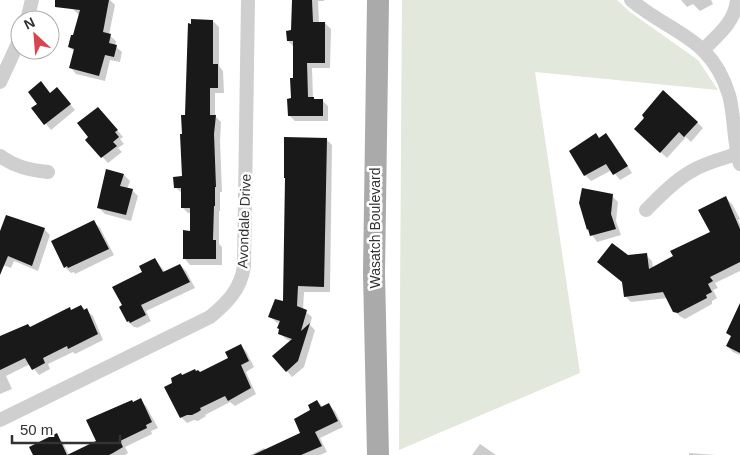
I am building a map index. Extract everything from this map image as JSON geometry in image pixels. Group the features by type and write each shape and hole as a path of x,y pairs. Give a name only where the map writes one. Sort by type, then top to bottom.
{"main road":[{"name":"Wasatch Boulevard","path":"378,0 374,273 378,455"}],"street":[{"name":"Avondale Drive","path":"0,420 210,317 232,296 240,282 244,266 248,0"},
{"path":"632,0 639,7 687,36 704,50 720,72 729,96 739,159 714,161 690,172 668,188 646,210"},
{"path":"704,50 727,27 734,16 737,0"},
{"path":"0,82 10,60"},
{"path":"0,156 8,162 28,170 48,172"}],"shaded area":[{"path":"402,0 617,0 630,12 698,60 718,90 535,72 580,373 399,450"}],"building":[{"path":"55,0 109,0 103,32 111,34 109,43 117,45 114,57 105,55 99,76 69,68 74,49 68,47 80,10 55,7"},
{"path":"292,0 312,0 313,22 325,22 325,63 307,63 308,97 323,99 323,116 288,116 287,99 291,98 290,78 293,78 293,41 287,41 286,31 291,30"},
{"path":"191,19 213,20 213,64 218,64 218,88 210,88 210,115 216,115 214,134 216,187 213,240 216,240 216,259 183,259 183,230 190,231 190,208 181,208 181,188 174,188 173,177 182,176 181,115 185,115 188,23 191,24"},
{"path":"41,81 50,93 57,87 71,104 44,125 31,108 37,104 28,92"},
{"path":"663,90 698,122 684,137 679,132 660,153 634,129 644,118 642,115"},
{"path":"98,107 118,130 115,132 119,137 113,142 117,146 101,158 85,140 88,137 77,123"},
{"path":"596,133 599,138 606,133 628,166 613,175 606,164 584,176 569,151"},
{"path":"284,137 327,138 324,287 298,286 297,306 307,310 301,331 310,323 298,361 286,372 272,356 292,339 278,334 279,329 277,328 280,321 268,317 275,299 283,301"},
{"path":"106,169 124,174 120,186 133,189 126,215 97,208"},
{"path":"582,188 613,194 611,214 616,229 590,236 579,203"},
{"path":"726,196 740,229 740,262 710,277 713,281 708,284 712,292 706,295 707,298 678,313 673,312 663,292 624,297 622,282 597,262 612,243 628,255 647,253 649,269 673,256 670,251 710,232 698,210"},
{"path":"6,215 45,228 32,266 8,256 0,275 0,231"},
{"path":"94,220 109,249 68,268 67,266 64,268 51,241"},
{"path":"155,258 163,272 180,264 190,282 141,305 146,315 130,323 129,321 127,322 119,307 122,305 112,287 142,272 139,266"},
{"path":"740,303 740,353 726,346 731,336 726,333"},
{"path":"81,305 84,310 87,308 98,334 68,349 67,346 43,358 45,363 32,370 25,358 0,370 0,336 28,324 30,327 70,307 71,310"},
{"path":"241,344 249,361 241,365 251,388 228,401 225,396 200,408 201,410 192,415 180,418 164,387 172,383 171,378 195,369 200,372 228,358 225,352"},
{"path":"141,398 152,422 146,425 147,428 120,441 123,447 109,455 67,455 96,441 86,420"},
{"path":"317,400 321,407 329,403 338,421 315,432 322,446 301,455 253,455 300,433 294,419 310,410 308,405"},
{"path":"57,433 67,455 33,455 29,447"}]}
